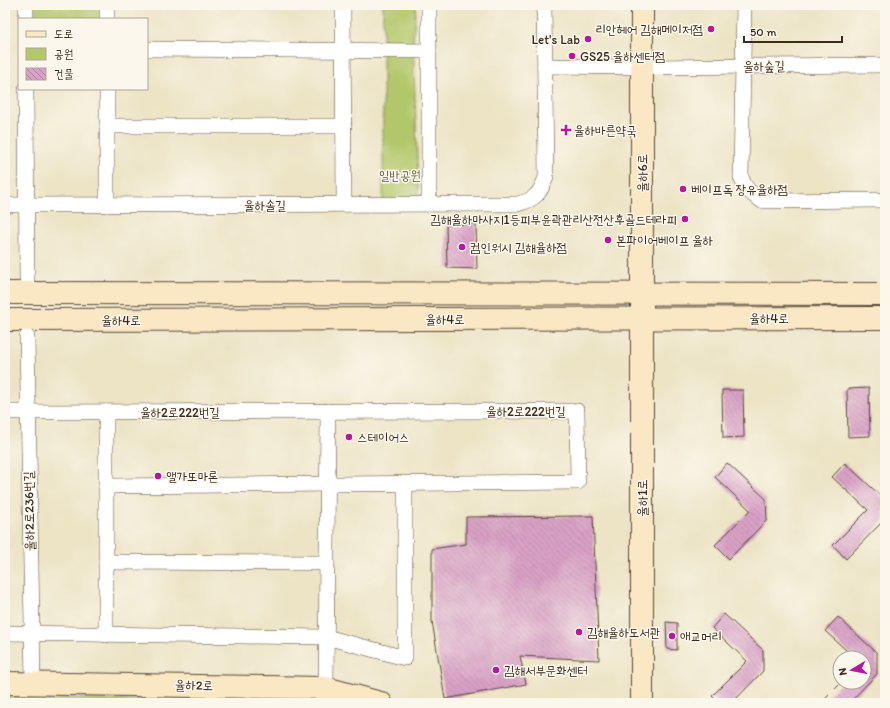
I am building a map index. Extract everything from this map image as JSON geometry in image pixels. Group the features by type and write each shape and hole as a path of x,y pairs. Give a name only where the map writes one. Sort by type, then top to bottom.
{"main road":[{"name":"율하6로","path":"642,5 642,294"},
{"name":"율하4로","path":"5,293 885,294"},
{"name":"율하1로","path":"642,294 642,703"},
{"name":"율하4로","path":"5,320 885,318"},
{"name":"율하2로","path":"5,683 33,682 326,688 381,703"}],"street":[{"path":"26,5 26,18"},
{"path":"107,5 107,18"},
{"path":"343,5 344,204"},
{"path":"429,5 429,204"},
{"name":"율하솔길","path":"5,206 517,204 533,199 539,194 546,177 544,5"},
{"path":"744,5 741,177 744,188 762,201 885,200"},
{"path":"148,49 429,51"},
{"name":"율하숲길","path":"545,66 643,68 885,65"},
{"path":"26,90 27,280"},
{"path":"107,90 107,205"},
{"path":"107,126 344,126"},
{"name":"율하2로236번길","path":"27,337 33,682"},
{"path":"326,688 328,411"},
{"name":"율하2로222번길","path":"28,412 577,411 578,482 106,486"},
{"path":"5,412 28,412"},
{"path":"106,412 106,635"},
{"path":"5,633 326,637 405,658 406,484"},
{"path":"106,562 327,563"}],"green space":[{"path":"28,5 105,5 105,18 28,18"},
{"name":"일반공원","path":"383,5 416,5 413,41 419,204 383,204"},
{"path":"5,697 336,702 338,703 5,703"}],"building":[{"name":"컴인워시 김해율하점","path":"476,224 477,269 447,268 446,225"},
{"path":"869,388 870,436 848,437 847,389"},
{"path":"722,390 743,390 744,437 723,438"},
{"path":"727,463 766,499 767,520 729,559 715,545 750,510 715,477"},
{"path":"845,463 884,499 884,520 846,559 833,545 868,510 832,477"},
{"path":"593,516 599,660 520,656 526,684 445,699 432,621 432,549 466,544 466,517"},
{"path":"724,614 763,650 763,671 732,703 719,703 712,696 747,661 712,628"},
{"path":"838,617 877,653 877,674 872,679 872,650 846,650 825,631"},
{"name":"애교머리","path":"666,622 677,623 677,650 667,649"},
{"path":"834,690 862,690 849,703 821,703"}],"place":[{"name":"리안헤어 김해메이저점","path":"711,29"},
{"name":"Let's Lab","path":"588,39"},
{"name":"GS25 율하센터점","path":"572,56"},
{"name":"율하바른약국","path":"566,130"},
{"name":"베이프독 장유율하점","path":"683,189"},
{"name":"김해율하마사지1등피부윤곽관리산전산후골드테라피","path":"685,219"},
{"name":"본파이어베이프 율하","path":"608,240"},
{"name":"컴인워시 김해율하점","path":"462,247"},
{"name":"스테이어스","path":"349,437"},
{"name":"앨가또마론","path":"158,476"},
{"name":"김해율하도서관","path":"579,632"},
{"name":"애교머리","path":"672,636"},
{"name":"김해서부문화센터","path":"496,670"}]}
